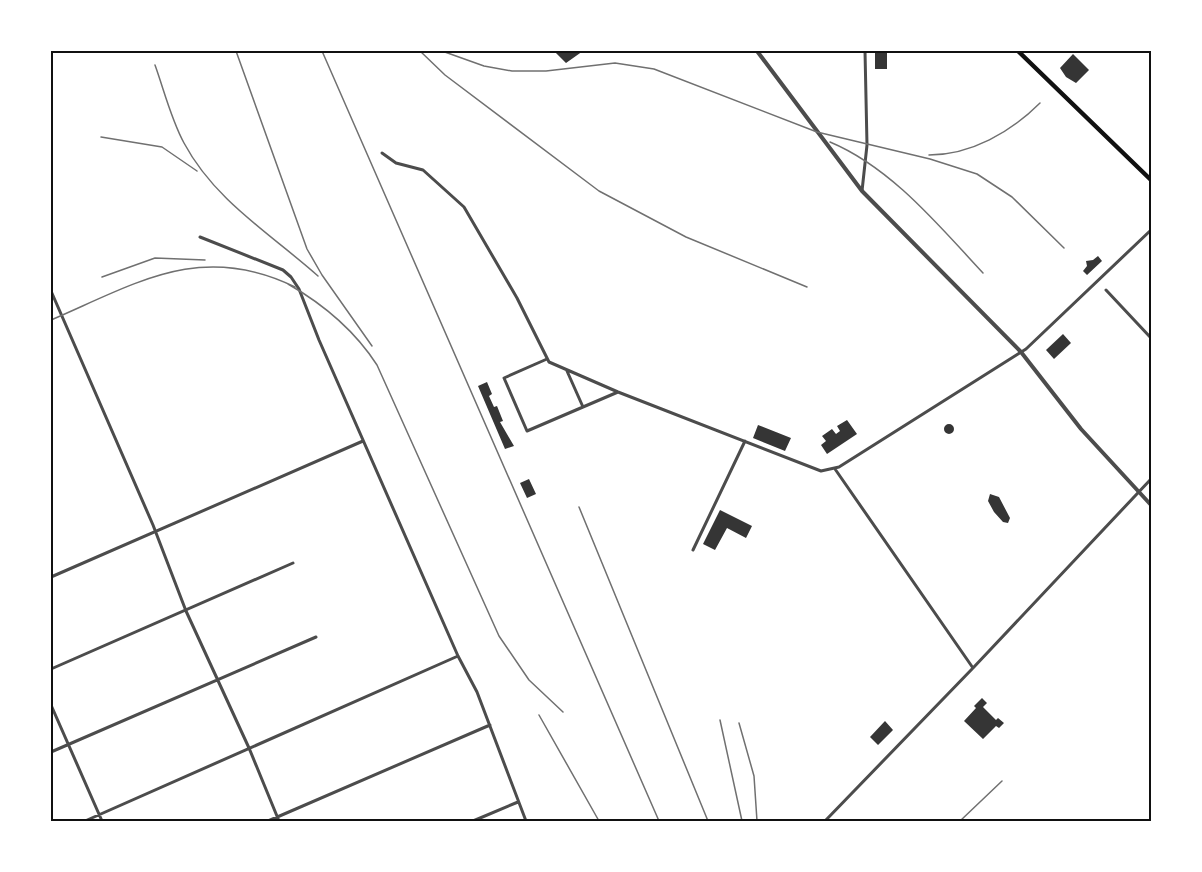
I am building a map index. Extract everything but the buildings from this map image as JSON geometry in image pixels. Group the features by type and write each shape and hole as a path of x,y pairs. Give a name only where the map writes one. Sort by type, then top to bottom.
{"main road":[{"path":"1018,51 1151,180"}],"street":[{"path":"757,51 862,191 1021,352 1081,429 1151,505"},
{"path":"862,191 867,145 865,51"},
{"path":"382,153 396,163 423,170 464,207 512,289 547,359 567,371 814,470 835,469 1021,352 1151,230"},
{"path":"200,237 283,270 299,289 363,441 490,725 526,821"},
{"path":"1106,290 1151,338"},
{"path":"51,291 186,611 249,748 278,819"},
{"path":"547,359 504,378 527,431 618,392"},
{"path":"567,371 583,407"},
{"path":"51,577 363,441"},
{"path":"693,550 745,441"},
{"path":"835,469 973,668"},
{"path":"825,821 1151,479"},
{"path":"51,669 293,563"},
{"path":"51,752 316,637"},
{"path":"85,821 458,656"},
{"path":"51,705 102,821"},
{"path":"268,821 278,819 490,725"},
{"path":"473,821 518,802"}],"railway":[{"path":"236,51 307,249 322,275 372,346"},
{"path":"322,51 659,821"},
{"path":"420,51 445,75 599,191 686,237 807,287"},
{"path":"442,51 484,66 512,71 546,71 615,63 654,69 817,132 930,159 977,174 1012,197 1064,248"},
{"path":"155,65 175,124 197,164 211,182 245,216 318,276"},
{"path":"929,155 960,151 989,140 1029,114 1040,103"},
{"path":"101,137 162,147 197,171"},
{"path":"830,142 853,153 894,182 932,218 983,273"},
{"path":"102,277 155,258 205,260"},
{"path":"51,320 141,281 170,272 199,267 229,268 261,274 295,287"},
{"path":"288,284 314,300 337,319 359,341 377,365 499,636 529,680 563,712"},
{"path":"579,507 708,821"},
{"path":"539,715 599,821"},
{"path":"720,720 742,821"},
{"path":"739,723 754,776 757,821"},
{"path":"960,821 1002,781"}]}
